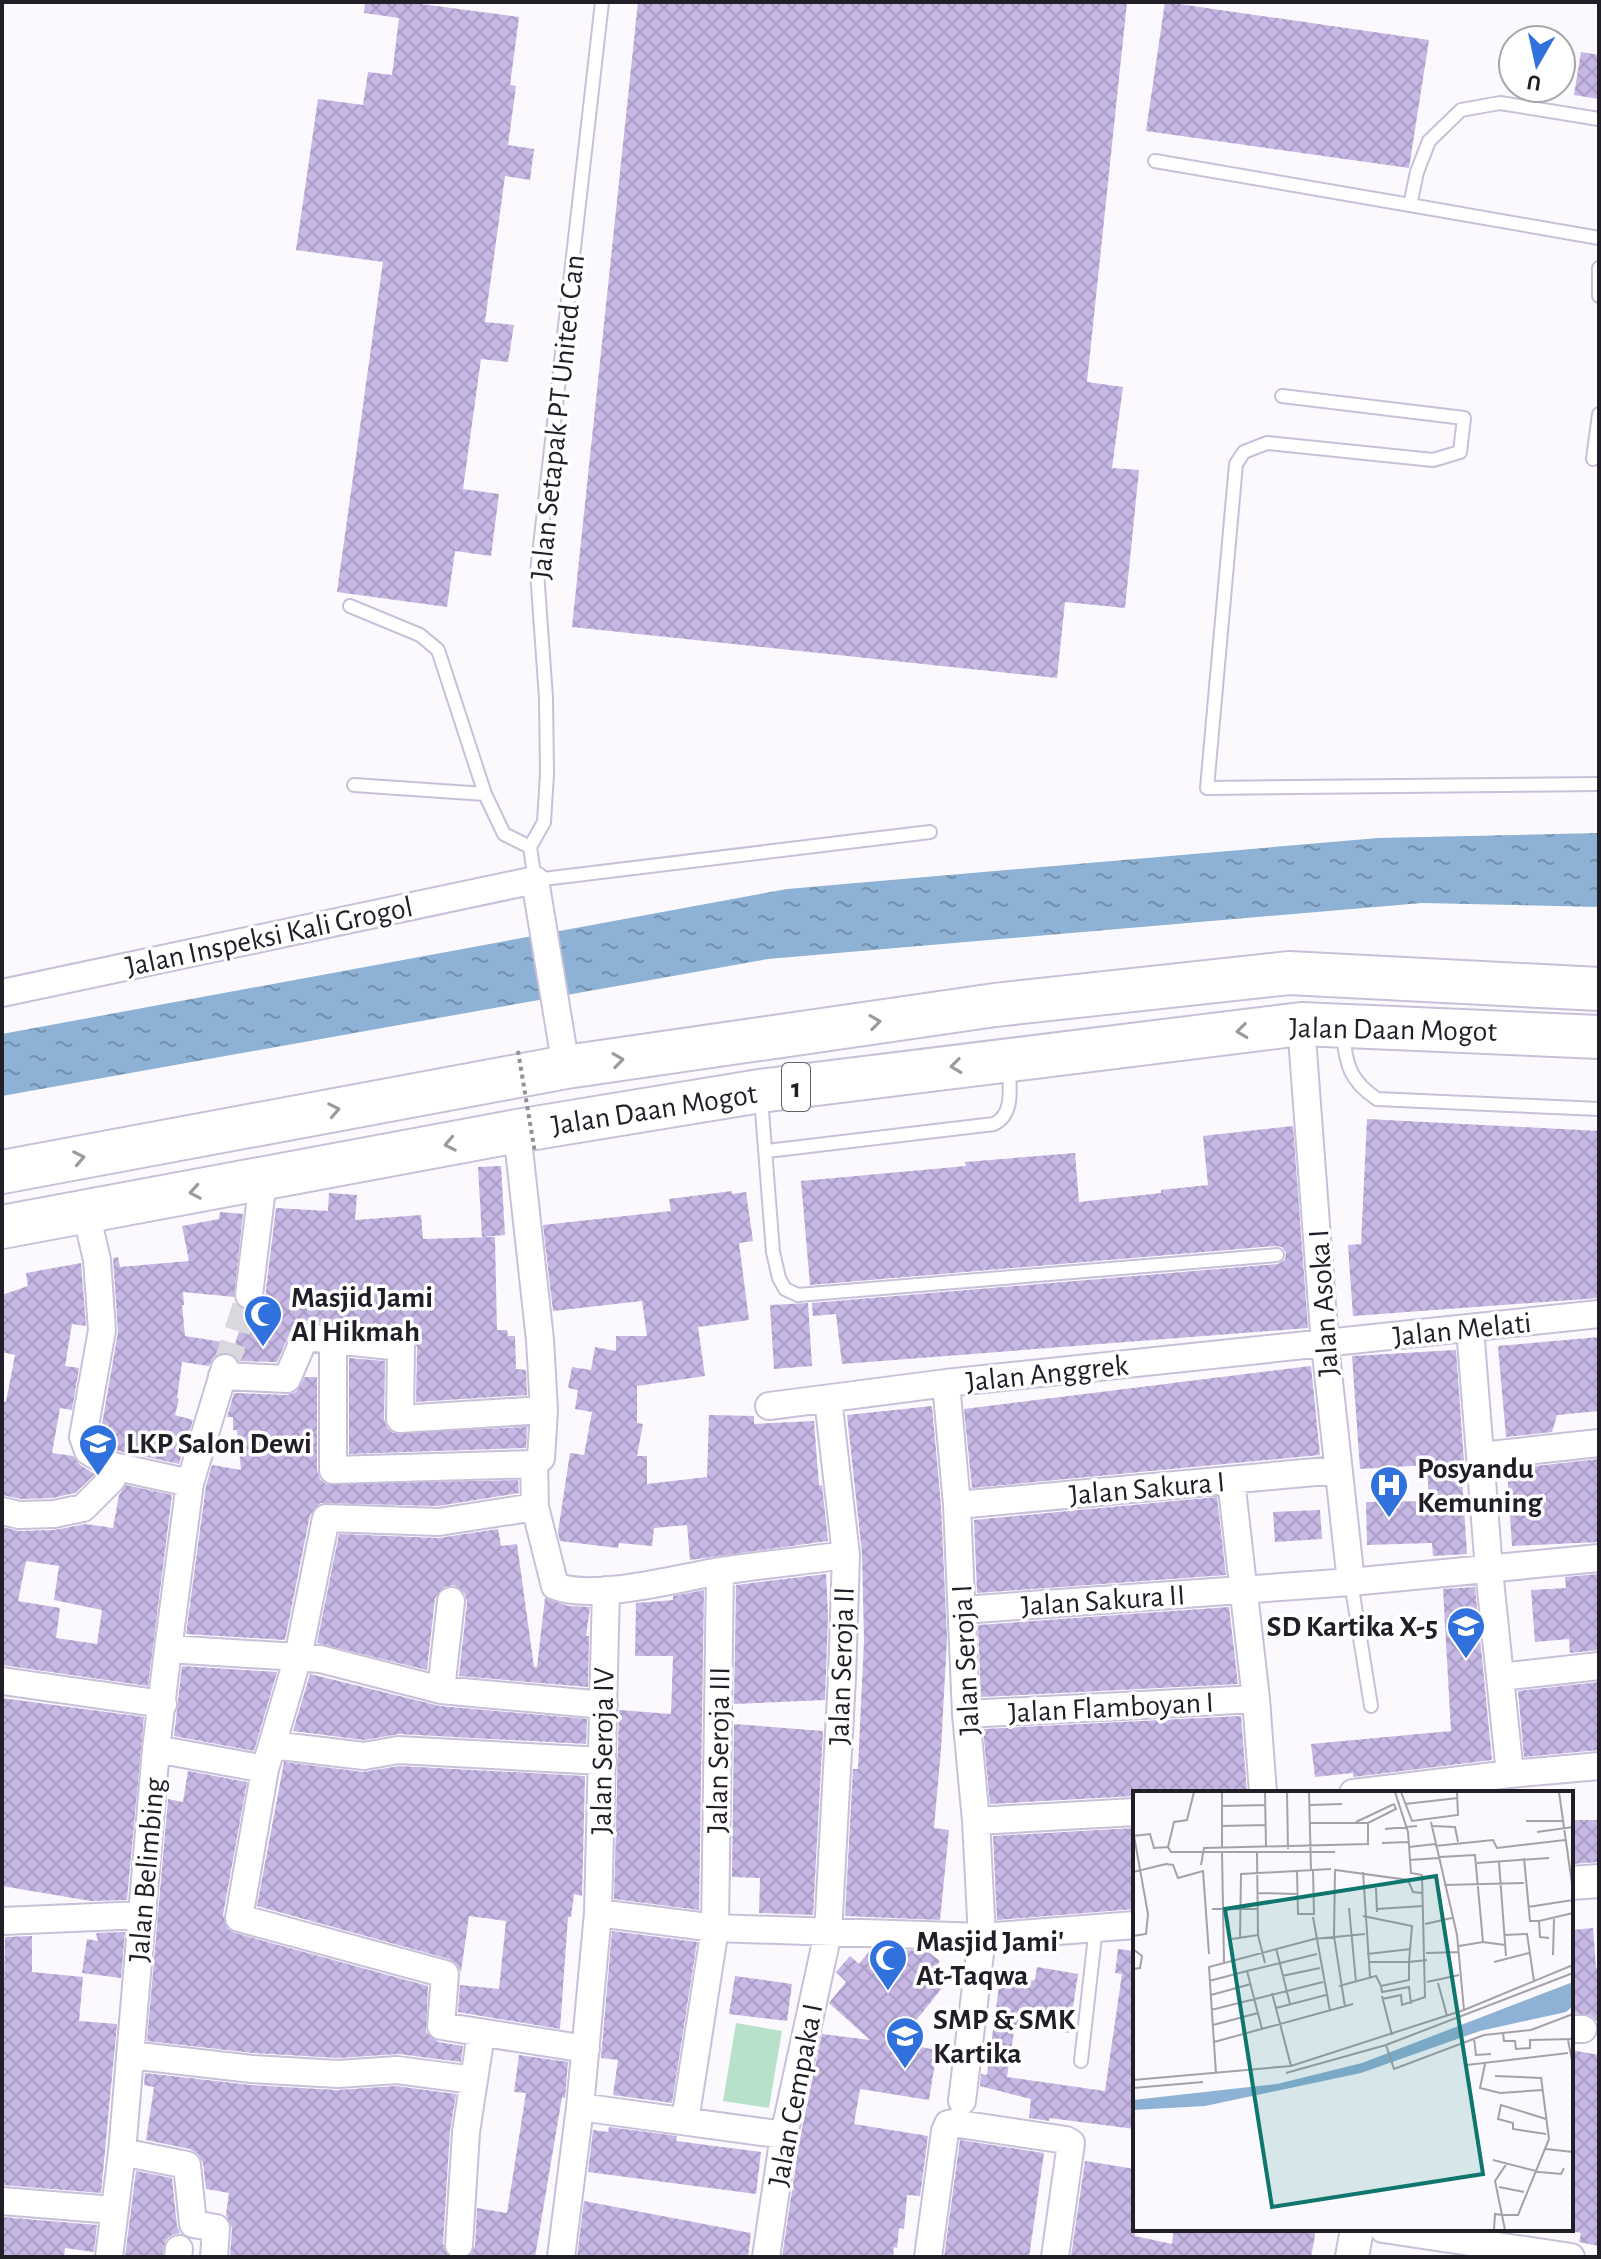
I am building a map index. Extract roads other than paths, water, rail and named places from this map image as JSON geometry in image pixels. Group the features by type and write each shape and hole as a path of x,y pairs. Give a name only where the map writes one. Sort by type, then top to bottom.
{"highway":[{"name":"Jalan Daan Mogot","path":"2,1172 565,1059 995,1005 1289,973 1599,989"},
{"name":"Jalan Daan Mogot","path":"2,1227 263,1180 526,1142 760,1091 1301,1024 1342,1023 1599,1037"}],"street":[{"name":"Jalan Inspeksi Kali Grogol","path":"2,993 536,884"},
{"path":"536,884 565,1059"},
{"name":"Jalan Asoka I","path":"1301,1024 1325,1345 1351,1582"},
{"path":"526,1142 544,1410 541,1458 534,1464 333,1470 333,1342 401,1347 400,1419 544,1410"},
{"path":"249,1295 263,1180"},
{"path":"86,1212 97,1260 102,1330 83,1437 88,1451 113,1466 190,1483"},
{"name":"Jalan Melati","path":"1325,1345 1599,1314"},
{"path":"1470,1328 1489,1570 1510,1774"},
{"name":"Jalan Belimbing","path":"109,2257 122,2152 156,1749 190,1483 223,1372 287,1379 305,1337 333,1342"},
{"name":"Jalan Anggrek","path":"769,1406 946,1383 1325,1345"},
{"name":"Jalan Seroja I","path":"946,1383 957,1505 966,1714 982,1937 962,2101"},
{"name":"Jalan Seroja II","path":"828,1399 846,1555 828,1933"},
{"path":"1480,1456 1599,1443"},
{"path":"534,1464 535,1507 546,1558 555,1586 564,1589 606,1590 846,1555"},
{"path":"2,1511 19,1515 54,1514 83,1508 112,1479 113,1466"},
{"name":"Jalan Sakura I","path":"957,1505 1337,1470"},
{"path":"1231,1480 1256,1699 1263,1791"},
{"path":"535,1507 439,1522 326,1518 298,1657 268,1757 240,1920 445,1974 441,2026 586,2049"},
{"path":"1244,1591 1599,1558"},
{"name":"Jalan Seroja III","path":"685,2121 715,1928 720,1571"},
{"name":"Jalan Seroja IV","path":"561,2257 580,2107 598,1913 606,1590"},
{"name":"Jalan Sakura II","path":"962,1610 1244,1591"},
{"path":"441,1690 451,1601"},
{"path":"168,1649 320,1659 441,1690 604,1705"},
{"path":"1500,1677 1599,1666"},
{"path":"2,1681 163,1704"},
{"name":"Jalan Flamboyan I","path":"966,1714 1256,1699"},
{"path":"156,1749 268,1757 364,1756 398,1750 603,1761"},
{"path":"1370,1791 1599,1766"},
{"path":"976,1821 1133,1812"},
{"path":"1573,1883 1599,1881"},
{"path":"598,1913 715,1928 982,1937 1133,1925"},
{"path":"2,1921 143,1915"},
{"name":"Jalan Cempaka I","path":"766,2257 784,2135 828,1933"},
{"path":"459,2245 466,2132 481,2034"},
{"path":"130,2055 266,2070 338,2074 397,2070 474,2080"},
{"path":"580,2107 784,2135"},
{"path":"928,2257 946,2127 952,2123 1071,2143 1055,2257"},
{"path":"122,2152 187,2165 193,2224 216,2228 214,2257"},
{"path":"2,2201 114,2210"},
{"path":"1352,2257 1357,2231"},
{"path":"1398,2231 1571,2257"}],"lane":[{"name":"Jalan Setapak PT United Can","path":"530,847 544,822 547,774 546,698 537,572 602,2"},
{"path":"1410,205 1417,172 1429,141 1461,110 1500,103 1599,119"},
{"path":"1155,161 1599,238"},
{"path":"1599,268 1599,296"},
{"path":"1282,396 1464,418 1460,452 1433,460 1267,443 1244,452 1236,464 1207,788 1599,784"},
{"path":"1593,459 1599,414"},
{"path":"350,606 420,635 438,650 485,794 504,834 530,847 536,884 930,832"},
{"path":"354,785 485,794"},
{"path":"1342,1023 1346,1059 1359,1087 1377,1099 1599,1109"},
{"path":"767,1151 994,1124 1007,1113 1010,1099 1008,1059"},
{"path":"760,1091 773,1252 785,1289 798,1295 1277,1255"},
{"path":"1351,1582 1371,1706"},
{"path":"1081,2061 1096,1927"}],"water":[{"path":"1599,833 1599,907 1422,903 768,959 2,1096 2,1034 787,889 1378,838"}],"tunnel":[{"path":"225,1368 249,1295"}],"place":[{"name":"Masjid Jami Al Hikmah","path":"263,1348"},
{"name":"LKP Salon Dewi","path":"98,1477"},
{"name":"Posyandu Kemuning","path":"1389,1519"},
{"name":"SD Kartika X-5","path":"1466,1660"},
{"name":"Masjid Jami' At-Taqwa","path":"888,1992"},
{"name":"SMP & SMK Kartika","path":"905,2070"}]}
